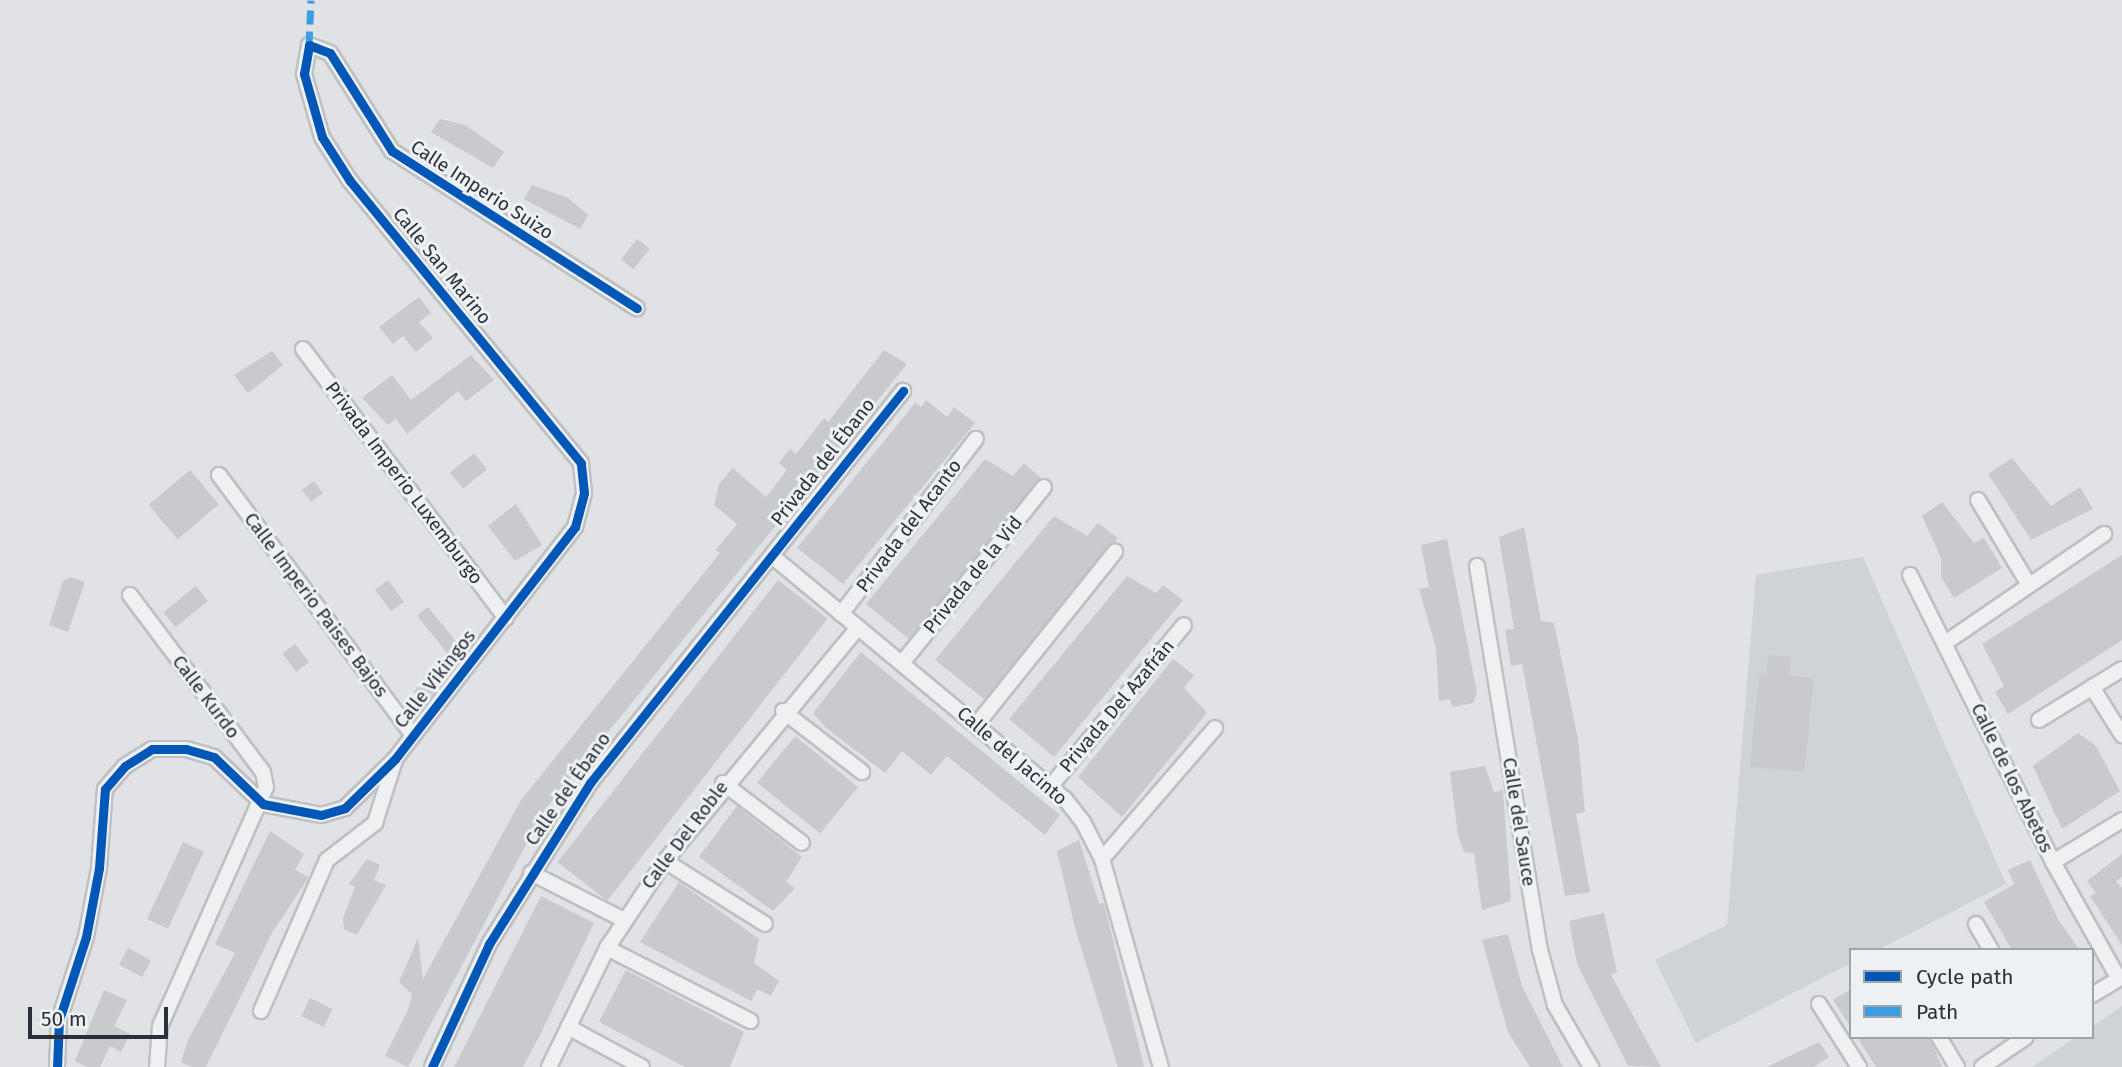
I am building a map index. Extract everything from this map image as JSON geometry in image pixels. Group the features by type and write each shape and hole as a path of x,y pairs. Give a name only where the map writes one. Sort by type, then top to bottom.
{"street":[{"name":"Calle Imperio Suizo","path":"309,46 330,53 392,151 637,308"},
{"name":"Calle San Marino","path":"309,46 304,74 322,137 350,181 581,463 584,493"},
{"name":"Privada Imperio Luxemburgo","path":"303,349 506,618"},
{"name":"Privada del Ébano","path":"772,556 902,391"},
{"name":"Privada del Acanto","path":"841,614 976,439"},
{"name":"Calle Imperio Paises Bajos","path":"219,475 413,735"},
{"name":"Privada de la Vid","path":"902,663 1044,487"},
{"name":"Calle Vikingos","path":"263,804 321,815 345,808 395,759 506,618 575,527 584,493"},
{"path":"1978,500 2029,585"},
{"path":"1945,643 2104,534"},
{"path":"977,724 1115,552"},
{"name":"Calle del Jacinto","path":"772,556 977,724 1050,787 1083,822 1102,859 1161,1067"},
{"name":"Calle del Ébano","path":"432,1067 489,944 531,873 590,783 772,556"},
{"name":"Calle del Sauce","path":"1477,566 1540,950 1555,1005 1591,1067"},
{"name":"Calle de los Abetos","path":"1910,575 2053,862 2120,978"},
{"name":"Calle Kurdo","path":"130,595 263,772 263,804"},
{"name":"Privada Del Azafrán","path":"1050,787 1184,625"},
{"name":"Calle Del Roble","path":"549,1067 624,919 723,783 858,628"},
{"path":"2039,720 2122,669"},
{"path":"2092,687 2122,735"},
{"path":"783,712 862,772"},
{"path":"1102,859 1215,728"},
{"path":"57,1067 59,1020 86,937 99,868 105,789 152,749 186,749 214,757 263,804 168,1005 157,1067"},
{"path":"261,1010 327,860 375,823 395,759"},
{"path":"723,783 802,843"},
{"path":"2053,862 2122,820"},
{"path":"665,861 765,924"},
{"path":"531,873 624,919"},
{"path":"1976,924 1990,948"},
{"path":"607,948 750,1021"},
{"path":"2094,994 2120,978"},
{"path":"1819,1003 1859,1067"},
{"path":"568,1027 642,1067"},
{"path":"1940,1039 1957,1067"},
{"path":"1982,1067 2023,1039"}],"shaded area":[{"path":"1863,557 2006,884 1882,948 1849,948 1849,964 1696,1043 1655,960 1727,925 1756,575"},
{"path":"2122,1006 2122,1067 2032,1067 2073,1039 2094,1039 2094,1026"}],"building":[{"path":"440,119 465,125 504,152 493,168 431,132"},
{"path":"532,185 568,198 588,215 580,229 524,199"},
{"path":"637,239 650,249 634,269 621,259"},
{"path":"419,297 431,313 419,322 433,338 416,352 403,336 393,344 379,327"},
{"path":"884,350 907,364 544,811 408,1067 385,1056 408,1010 412,994 399,982 418,938 423,979 521,800 720,553 716,550 737,524 714,505 719,484 733,468 766,497 787,470 779,463 790,449 796,454 824,418 828,422"},
{"path":"272,351 283,365 248,393 234,375"},
{"path":"471,355 494,380 466,401 458,391 407,434 396,419 388,425 362,398 392,375 411,400"},
{"path":"926,400 947,417 954,407 975,423 843,584 797,548 915,403 921,407"},
{"path":"474,453 487,469 463,489 450,473"},
{"path":"2012,458 2051,506 2080,487 2093,509 2031,540 1988,474"},
{"path":"985,459 1013,476 1024,463 1041,478 909,639 866,604"},
{"path":"190,470 219,504 178,539 149,505"},
{"path":"314,481 323,493 311,502 302,490"},
{"path":"1942,502 1974,543 1984,538 2002,568 1954,598 1941,577 1941,558 1922,516"},
{"path":"516,504 542,545 515,561 488,526"},
{"path":"1054,516 1087,536 1098,523 1118,538 984,699 935,660"},
{"path":"1524,527 1541,621 1554,623 1578,739 1585,812 1576,814 1590,892 1565,896 1522,664 1511,666 1505,630 1514,629 1499,537"},
{"path":"1447,539 1477,693 1473,703 1452,707 1450,699 1439,701 1436,648 1419,589 1429,587 1421,545"},
{"path":"2122,555 2122,640 2008,714 1995,692 2004,686 1982,644"},
{"path":"1127,576 1156,593 1163,585 1183,600 1054,757 1009,719"},
{"path":"70,577 85,582 68,632 49,625 63,581"},
{"path":"388,580 404,602 391,611 375,589"},
{"path":"778,580 828,619 607,901 558,862"},
{"path":"196,586 208,601 175,627 163,612"},
{"path":"428,607 465,652 454,661 417,616"},
{"path":"295,644 309,662 297,672 282,654"},
{"path":"861,652 1060,815 1045,835 947,756 931,775 902,751 885,773 826,728 813,713"},
{"path":"1768,655 1791,657 1789,676 1814,678 1804,772 1750,767 1759,675 1766,675"},
{"path":"1173,659 1194,675 1184,688 1207,713 1122,817 1078,777"},
{"path":"430,669 443,678 426,702 413,693"},
{"path":"2078,733 2096,746 2120,791 2062,829 2033,766"},
{"path":"795,736 858,787 820,834 757,783"},
{"path":"1485,766 1494,792 1503,790 1511,901 1482,910 1474,853 1464,852 1458,835 1450,772"},
{"path":"737,806 802,857 786,882 795,888 773,911 699,857"},
{"path":"270,831 304,854 295,870 309,877 272,933 206,1067 192,1067 181,1062 188,1040 235,953 215,944"},
{"path":"1079,840 1099,904 1104,903 1144,1067 1118,1067 1075,928 1057,851"},
{"path":"183,842 204,852 168,929 147,919"},
{"path":"2122,854 2122,877 2116,881 2122,888 2122,945 2090,896 2096,893 2087,881"},
{"path":"367,859 380,865 374,880 386,885 357,935 344,929 343,918 355,887 349,884"},
{"path":"2030,860 2059,921 2079,948 2011,948 1984,902 2014,884 2008,870"},
{"path":"679,882 759,939 754,963 779,981 771,996 757,989 751,1001 640,942"},
{"path":"541,896 594,923 540,1035 523,1067 454,1067"},
{"path":"1604,913 1617,972 1611,975 1661,1067 1628,1066 1577,964 1569,921"},
{"path":"1508,934 1522,986 1563,1067 1530,1067 1508,1032 1482,940"},
{"path":"128,948 151,960 142,977 119,965"},
{"path":"626,970 744,1032 730,1067 685,1067 599,1022"},
{"path":"104,990 127,1000 114,1026 130,1034 121,1052 110,1046 100,1067 87,1067 75,1061"},
{"path":"1849,990 1849,1024 1833,1000"},
{"path":"310,998 332,1009 324,1027 301,1016"},
{"path":"1858,1039 1930,1039 1942,1067 1876,1067"},
{"path":"1819,1042 1829,1057 1814,1067 1767,1067"}],"marked path":[{"path":"309,45 311,0"}],"cycle path":[{"path":"57,1067 59,1020 86,937 99,868 105,789 125,766 152,749 186,749 214,757 263,804 321,815 345,808 395,759 575,527 584,493 581,463 350,181 322,137 304,74 309,45 330,53 392,151 637,308"},
{"path":"432,1067 489,944 590,783 903,391"}]}
